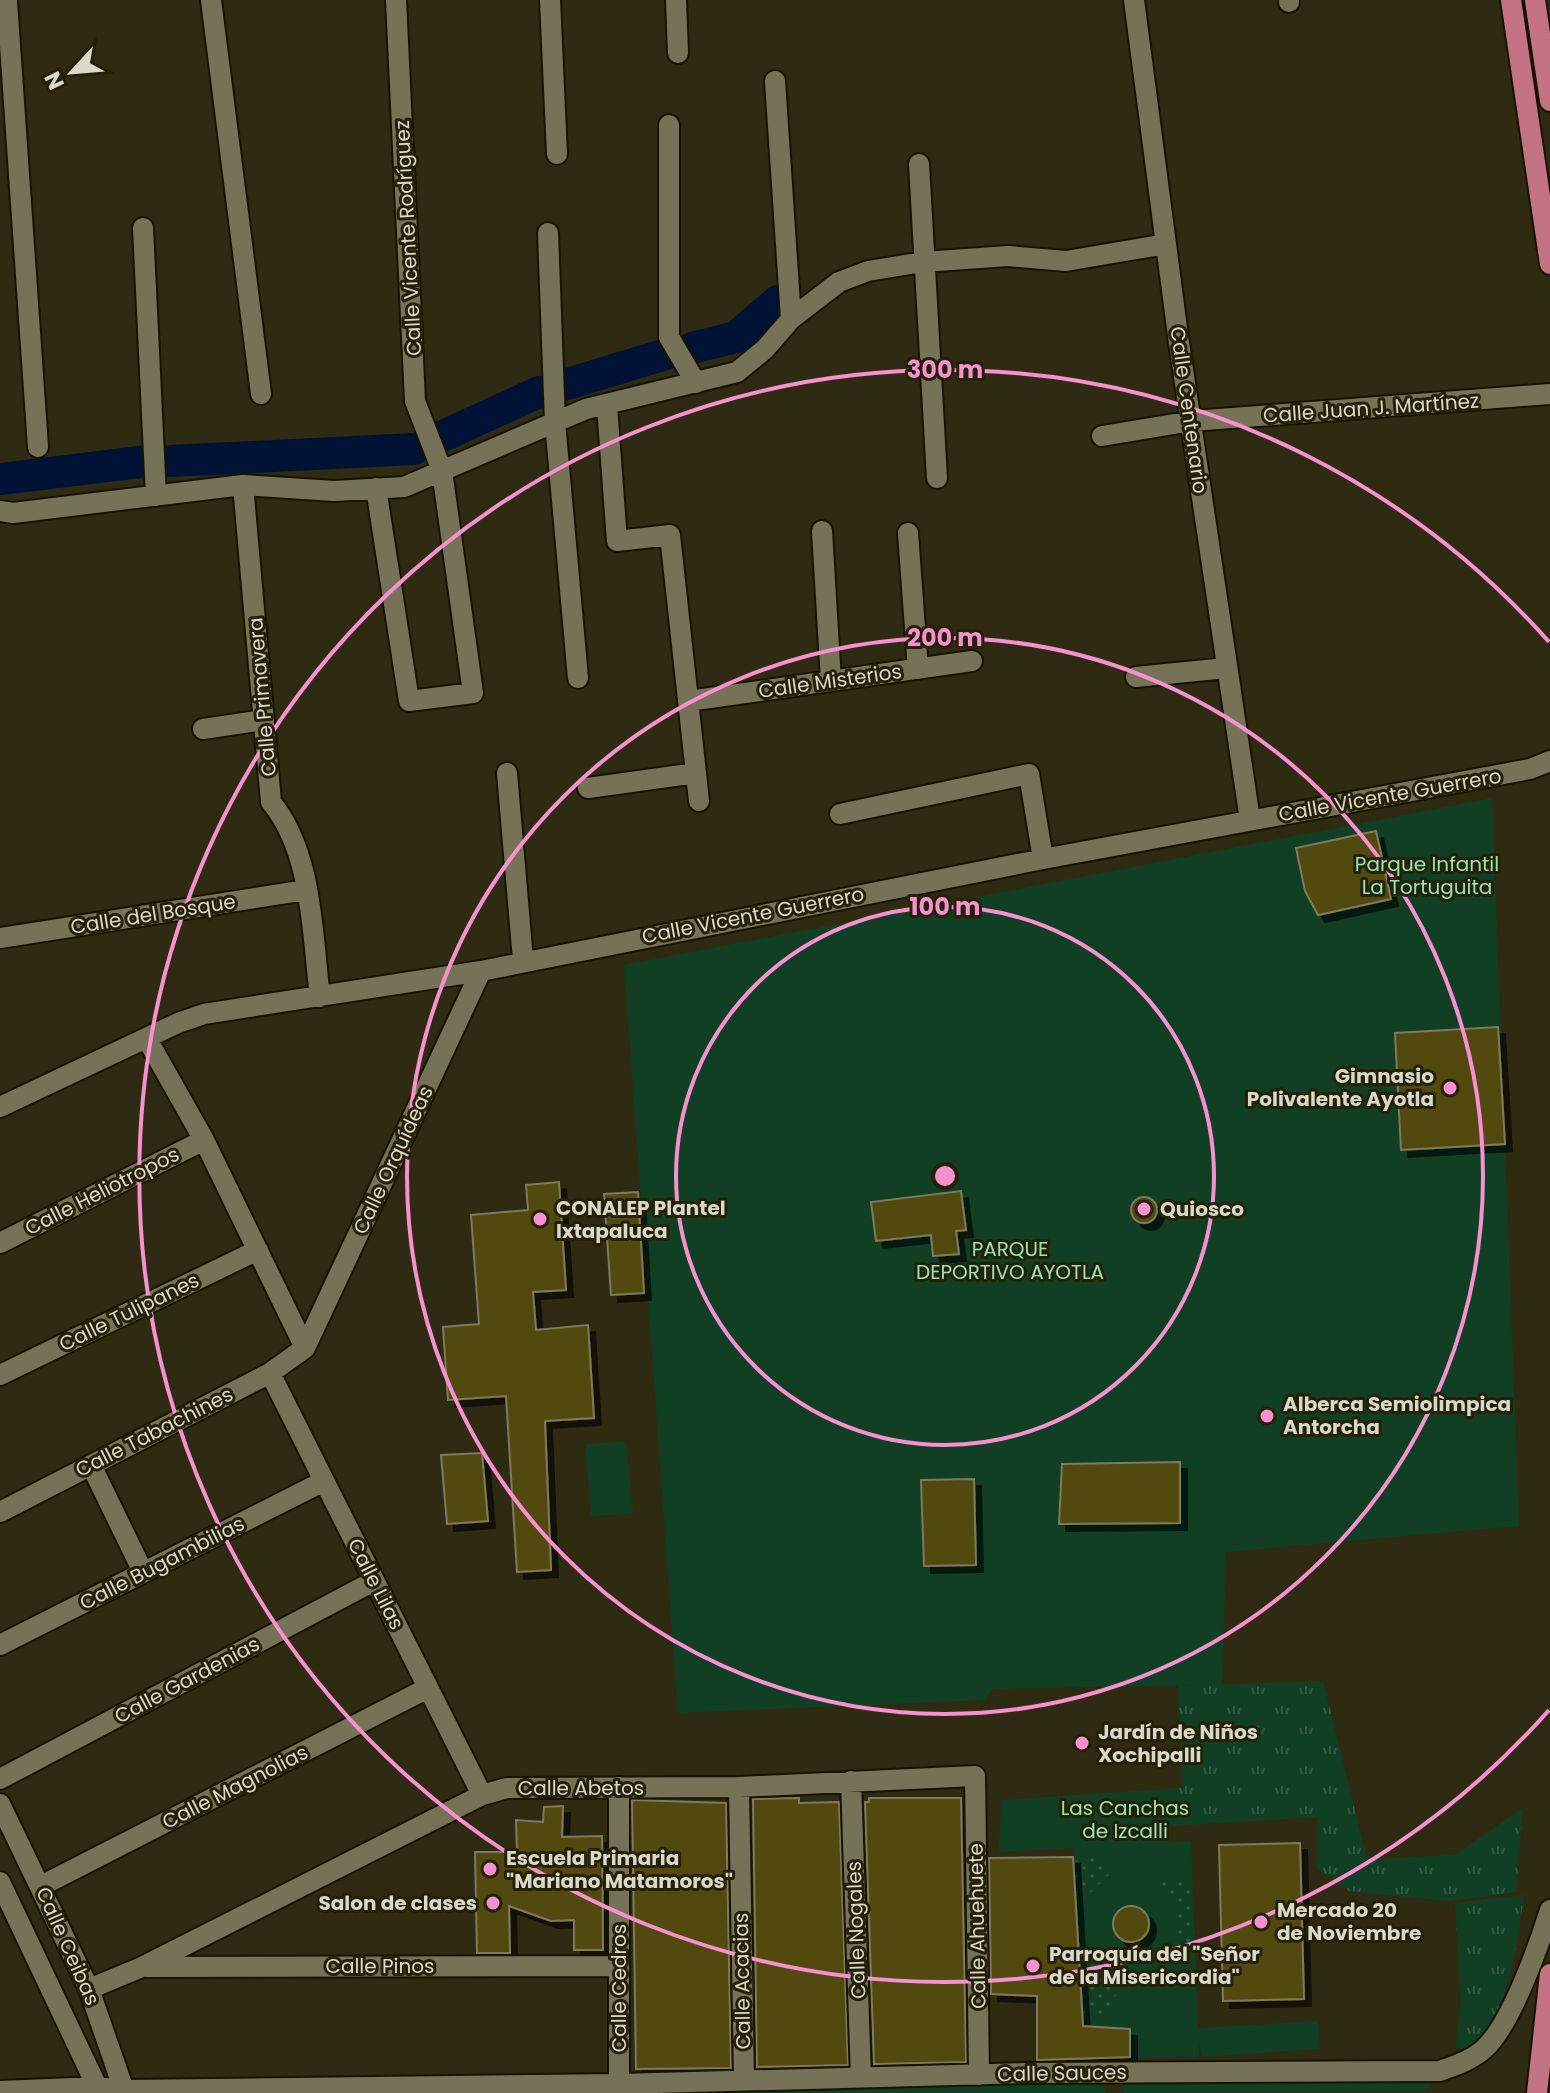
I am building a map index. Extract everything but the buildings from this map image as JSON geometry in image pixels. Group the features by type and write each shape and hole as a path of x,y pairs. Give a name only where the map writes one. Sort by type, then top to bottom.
{"main road":[{"path":"1511,0 1550,264"},
{"path":"1535,0 1550,101"},
{"path":"1537,2093 1550,1974"}],"street":[{"path":"211,0 261,394"},
{"name":"Calle Vicente Rodríguez","path":"376,488 409,701 473,693 442,471 415,401 396,0"},
{"path":"550,0 557,154"},
{"path":"676,0 678,53"},
{"name":"Calle Centenario","path":"1134,0 1166,244 1250,820"},
{"path":"7,3 38,447"},
{"path":"775,81 791,319"},
{"path":"669,125 669,337 696,383"},
{"path":"919,164 937,478"},
{"path":"143,228 156,496"},
{"path":"548,233 555,422 578,678"},
{"path":"0,511 13,513 243,485 334,491 404,487 586,409 737,372 765,349 791,319 839,282 868,271 923,262 1008,256 1066,261 1166,244"},
{"name":"Calle Juan J. Martínez","path":"1102,436 1192,421 1550,394"},
{"path":"607,406 617,541 670,535 699,801"},
{"name":"Calle Primavera","path":"243,485 271,802 289,823 306,890 320,997"},
{"path":"822,531 831,681"},
{"path":"908,533 918,669"},
{"name":"Calle Misterios","path":"688,701 972,661"},
{"path":"1136,677 1226,668"},
{"path":"203,729 264,720"},
{"name":"Calle Vicente Guerrero","path":"0,1107 204,1014 481,971 523,960 1043,859 1530,769 1550,761"},
{"path":"507,773 523,960"},
{"path":"588,788 696,773"},
{"path":"840,814 1029,774 1043,859"},
{"name":"Calle del Bosque","path":"0,938 306,890"},
{"name":"Calle Orquídeas","path":"305,1348 481,971"},
{"path":"147,1039 204,1140 305,1348"},
{"name":"Calle Heliotropos","path":"0,1243 204,1140"},
{"name":"Calle Tulipanes","path":"0,1375 258,1250"},
{"name":"Calle Tabachines","path":"0,1512 270,1373 305,1348"},
{"name":"Calle Lilas","path":"270,1373 482,1795"},
{"path":"91,1465 143,1572"},
{"name":"Calle Bugambilias","path":"0,1645 324,1481"},
{"name":"Calle Gardenias","path":"0,1779 374,1581"},
{"name":"Calle Magnolias","path":"41,1886 428,1688"},
{"name":"Calle Abetos","path":"89,1989 142,1967 482,1795 507,1788 739,1787 975,1776"},
{"name":"Calle Ahuehuete","path":"975,1776 979,2075"},
{"name":"Calle Nogales","path":"851,1781 861,2078"},
{"name":"Calle Cedros","path":"619,1787 619,2089"},
{"name":"Calle Acacias","path":"739,1787 744,2079"},
{"name":"Calle Ceibas","path":"0,1804 89,1989 124,2091"},
{"name":"Calle Ceibas","path":"0,1882 99,2090"},
{"name":"Calle Sauces","path":"0,2091 619,2089 744,2079 1108,2072 1440,2071 1470,2059 1487,2047 1534,1958 1550,1910"},
{"name":"Calle Pinos","path":"142,1967 619,1966"},
{"path":"1108,2072 1109,2093"}],"green space":[{"name":"PARQUE DEPORTIVO AYOTLA","path":"1492,798 1519,1526 1226,1552 1222,1685 991,1689 986,1700 678,1713 624,965"},
{"path":"626,1441 633,1514 591,1516 585,1444"},
{"path":"1323,1681 1367,1859 1455,1855 1523,1808 1516,1892 1449,1901 1349,1891 1317,1868 1318,1817 1168,1826 1168,1789 1182,1787 1178,1686"},
{"name":"Las Canchas de Izcalli","path":"1168,1789 1168,1842 1191,1841 1198,2028 1318,2021 1319,2049 1202,2057 1199,2043 1199,2058 1080,2057 1073,1848 999,1852 1001,1800"},
{"path":"1087,1855 1101,1857 1109,1875 1087,1896 1075,1894 1073,1862"},
{"path":"1163,1877 1192,1883 1195,1943 1172,1948 1177,1930 1176,1913 1170,1897 1159,1882"},
{"path":"1524,1895 1509,1978 1494,2018 1470,2052 1456,2047 1461,2001 1455,1903"},
{"path":"1088,1951 1110,1977 1116,1995 1104,2015 1083,2021 1081,1955"},
{"path":"1426,2078 1430,2086 1426,2091 1125,2093 1122,2088 1127,2082"},
{"path":"1088,2082 1103,2085 1105,2093 637,2093"}],"waterway":[{"path":"692,348 736,337 778,301"},
{"path":"564,385 666,354"},
{"path":"445,435 539,392"},
{"path":"171,461 414,449"},
{"path":"0,479 148,461"}],"place":[{"name":"Gimnasio Polivalente Ayotla","path":"1450,1088"},
{"name":"Quiosco","path":"1144,1209"},
{"name":"CONALEP Plantel Ixtapaluca","path":"540,1219"},
{"name":"Alberca Semiolìmpica Antorcha","path":"1267,1416"},
{"name":"Jardín de Niños Xochipalli","path":"1082,1743"},
{"name":"Escuela Primaria \"Mariano Matamoros\"","path":"490,1869"},
{"name":"Salon de clases","path":"493,1903"},
{"name":"Mercado 20 de Noviembre","path":"1261,1922"},
{"name":"Parroquía del \"Señor de la Misericordia\"","path":"1033,1966"}],"park label":[{"name":"Parque Infantil La Tortuguita","path":"1427,876"}]}
